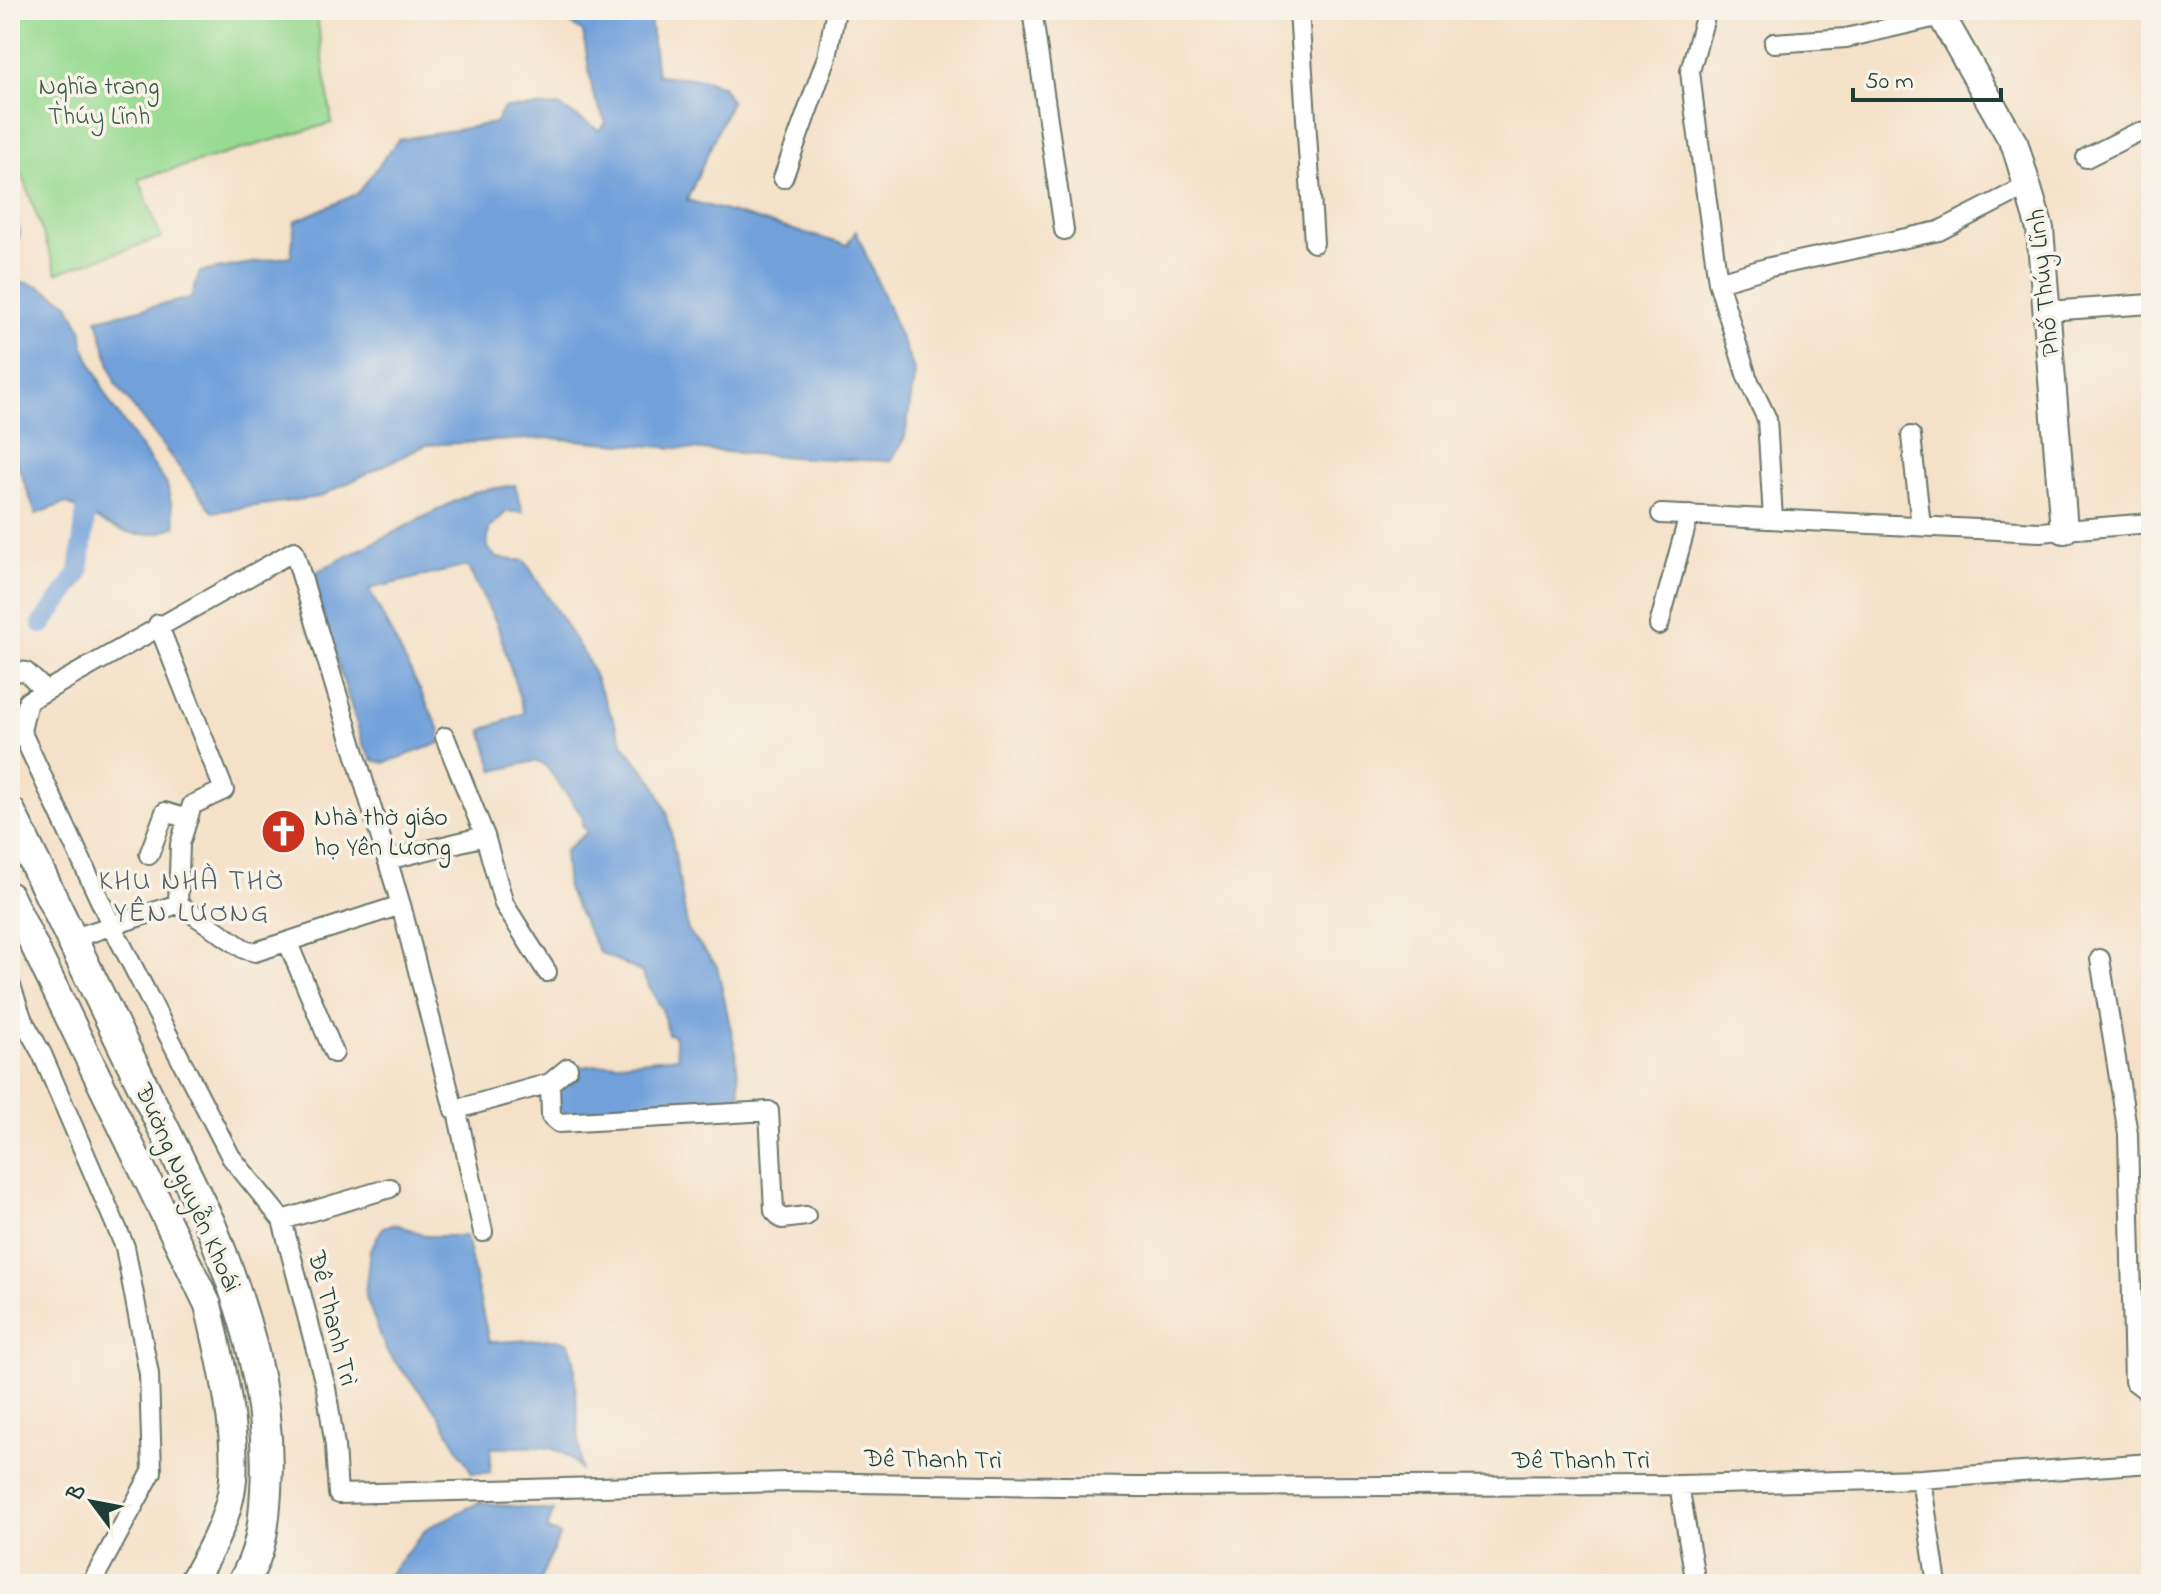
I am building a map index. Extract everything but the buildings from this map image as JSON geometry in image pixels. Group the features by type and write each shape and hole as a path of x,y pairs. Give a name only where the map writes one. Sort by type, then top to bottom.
{"main road":[{"name":"Đường Nguyễn Khoái","path":"10,812 210,1224 238,1294 257,1361 266,1408 263,1541 242,1584"}],"street":[{"path":"783,178 827,57 836,10"},
{"path":"1032,10 1064,230"},
{"path":"1299,10 1314,243"},
{"path":"1707,10 1690,71 1718,282 1747,377 1767,419 1773,519"},
{"path":"1774,43 1846,38 1939,13"},
{"name":"Phố Thúy Lĩnh","path":"1939,13 2015,145 2040,229 2064,530"},
{"path":"2086,158 2134,134 2145,132 2151,137"},
{"path":"1718,282 1770,267 1939,231 2029,185"},
{"path":"2047,311 2151,304"},
{"path":"1911,436 1921,526"},
{"path":"1661,514 2064,530 2151,523"},
{"path":"1659,625 1689,515"},
{"path":"10,670 26,672 45,690 158,624 294,551 401,905 454,1110 457,1111 483,1232"},
{"path":"158,624 224,790 192,805 180,844 178,904"},
{"name":"Đê Thanh Trì","path":"45,690 28,701 21,731 111,924 231,1157 282,1220 326,1388 338,1494 786,1482 1135,1487 1679,1485 1921,1479 2151,1463"},
{"path":"445,737 485,836 504,904 532,953 547,972"},
{"path":"149,855 165,812 188,819"},
{"path":"387,860 485,836"},
{"path":"10,896 208,1305 224,1372 231,1492 216,1542 191,1584"},
{"path":"71,939 178,904"},
{"path":"178,904 244,949 255,952 401,905"},
{"path":"288,943 334,1053"},
{"path":"2100,959 2128,1134 2134,1381 2151,1394"},
{"path":"10,983 22,1018 42,1054 125,1247 149,1374 152,1472 91,1584"},
{"path":"457,1111 550,1083 568,1068"},
{"path":"550,1083 551,1116 559,1123 769,1111 774,1211 782,1219 806,1216"},
{"path":"282,1220 390,1188"},
{"path":"1921,1479 1937,1584"},
{"path":"1679,1485 1696,1584"}],"green space":[{"name":"Nghĩa trang Thúy Lĩnh","path":"10,10 316,10 332,123 139,179 161,238 57,273 10,140"}],"water":[{"path":"387,10 649,10 657,75 702,79 722,86 731,101 687,200 847,245 856,231 915,372 905,437 891,461 806,458 547,438 426,445 319,497 213,512 115,383 97,319 191,298 200,272 291,256 295,221 357,194 398,140 495,123 504,108 559,106 599,130 606,123 593,94 583,32 554,13"},
{"path":"10,184 20,235 10,256"},
{"path":"19,281 38,286 67,302 82,330 83,345 110,403 167,485 176,526 161,532 133,533 120,530 66,503 36,514 10,444 10,286"},
{"path":"515,485 523,512 506,512 489,529 487,548 497,558 525,561 587,659 625,747 654,782 668,815 688,931 717,966 735,1048 741,1101 734,1109 569,1118 558,1107 558,1087 580,1067 678,1057 674,1035 668,1034 662,1009 641,972 599,952 567,889 564,852 587,832 582,825 583,817 545,765 535,761 494,771 482,730 524,713 497,624 467,566 369,589 440,730 440,743 385,763 373,760 364,747 310,575 473,492"},
{"path":"396,1224 427,1236 466,1236 489,1342 558,1339 569,1343 574,1358 581,1471 563,1453 529,1447 491,1448 490,1473 472,1473 437,1412 387,1352 365,1295 370,1250 383,1227"},
{"path":"480,1502 553,1511 547,1530 560,1535 538,1584 381,1584 427,1528"}],"waterway":[{"path":"42,624 79,573 87,502"}],"place":[{"name":"Nhà thờ giáo họ Yên Lương","path":"283,831"}],"district":[{"name":"KHU NHÀ THỜ YÊN LƯƠNG","path":"192,895"}]}
